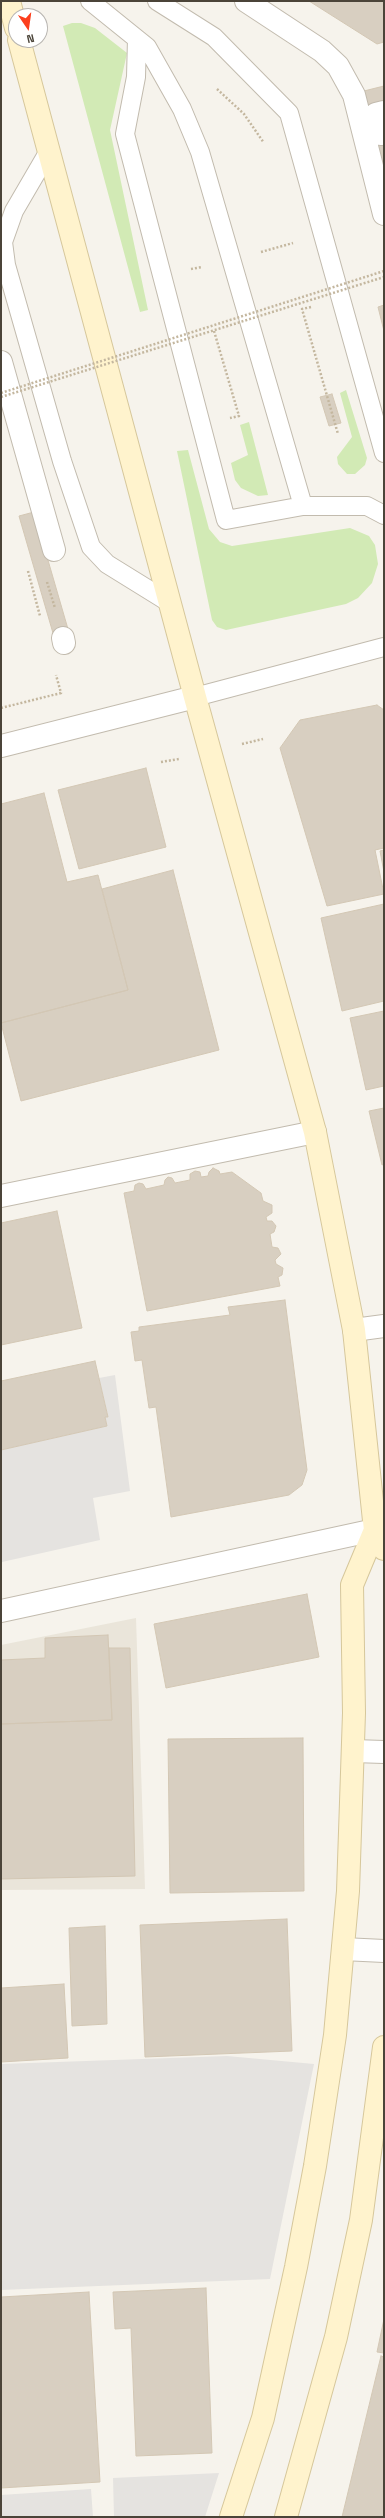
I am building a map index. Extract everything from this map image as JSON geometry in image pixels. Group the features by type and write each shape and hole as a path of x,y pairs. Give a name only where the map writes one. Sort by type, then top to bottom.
{"street":[{"path":"246,1 322,51 338,66 354,95 384,214"},
{"path":"21,48 195,697 315,1132 354,1330 381,1536 352,1584 353,1751 348,1891 335,2035 315,2166 296,2267 263,2418 231,2517"},
{"path":"381,134 376,114 384,112"},
{"path":"1,362 54,550"},
{"path":"1,746 195,697"},
{"path":"1,1196 315,1132"},
{"path":"354,1330 384,1326"},
{"path":"1,1611 381,1536"},
{"path":"353,1751 384,1752"},
{"path":"343,1949 384,1951"},
{"path":"286,2517 336,2337 357,2236 384,2047"}],"lane":[{"path":"90,1 147,47 182,109 200,152 303,506"},
{"path":"157,1 214,37 289,113 384,453"},
{"path":"137,39 136,77 125,134 226,520 303,506 367,506 384,515"},
{"path":"49,151 14,211 3,242 6,265 62,462 91,547 107,564 170,603"},
{"path":"195,697 384,647"}],"path":[{"path":"218,89 244,114 265,145"},
{"path":"191,270 324,235"},
{"path":"292,236 296,250"},
{"path":"1,393 384,271"},
{"path":"1,397 384,277"},
{"path":"308,292 312,306 302,310 338,434"},
{"path":"214,331 239,416 228,419"},
{"path":"1,708 61,693 54,670"}],"shaded area":[{"path":"115,1375 130,1491 93,1498 100,1540 2,1562 1,1450 107,1426 105,1417 108,1416 99,1378"},
{"path":"136,1618 145,1889 1,1890 1,1645"},
{"path":"227,2056 314,2064 270,2279 1,2290 1,2064"},
{"path":"219,2473 205,2517 114,2517 113,2478"},
{"path":"91,2489 93,2517 1,2517 1,2495"}],"green space":[{"path":"72,23 81,23 95,28 127,53 110,130 148,310 140,312 63,26"},
{"path":"346,390 367,458 365,465 355,474 347,474 338,464 337,457 352,437 340,393"},
{"path":"249,422 268,495 258,496 241,488 235,480 231,463 248,455 240,425"},
{"path":"188,450 209,529 220,542 232,546 350,528 369,536 375,545 378,564 372,583 358,598 346,604 226,630 217,627 212,620 177,451"}],"building":[{"path":"309,1 384,1 384,42 377,44"},
{"path":"384,86 384,183 360,92"},
{"path":"384,305 384,331 378,307"},
{"path":"332,394 341,423 329,426 320,397"},
{"path":"34,512 70,636 55,640 19,516"},
{"path":"377,705 384,710 384,848 375,850 384,894 327,906 280,748 300,720"},
{"path":"146,768 166,847 79,869 58,790"},
{"path":"44,793 67,882 98,875 128,990 1,1023 1,804"},
{"path":"384,850 384,872 380,851"},
{"path":"173,870 219,1050 21,1101 1,1023 128,990 102,889"},
{"path":"384,904 384,1001 342,1011 321,918"},
{"path":"384,1011 384,1086 366,1090 350,1018"},
{"path":"384,1108 384,1164 382,1165 369,1111"},
{"path":"213,1168 219,1171 220,1174 232,1172 261,1193 263,1201 272,1205 272,1213 266,1217 267,1221 272,1221 276,1226 274,1232 270,1234 272,1247 278,1248 281,1254 275,1260 276,1264 283,1268 282,1275 278,1277 280,1286 147,1311 124,1193 134,1191 135,1185 139,1183 143,1184 146,1189 164,1185 165,1180 168,1177 172,1178 175,1183 190,1180 190,1174 195,1171 200,1172 201,1177 208,1176 209,1172"},
{"path":"57,1211 82,1328 1,1345 1,1223"},
{"path":"285,1300 307,1470 302,1485 289,1495 171,1517 156,1407 149,1408 142,1360 135,1361 131,1332 139,1331 139,1327 230,1315 228,1307"},
{"path":"95,1361 108,1417 105,1417 107,1426 1,1450 1,1381"},
{"path":"307,1594 319,1657 166,1688 154,1624"},
{"path":"108,1635 112,1720 1,1724 1,1660 45,1658 45,1638"},
{"path":"109,1648 130,1648 135,1876 1,1879 1,1724 112,1720"},
{"path":"303,1738 304,1891 170,1893 168,1739"},
{"path":"287,1919 292,2051 145,2057 140,1925"},
{"path":"105,1926 107,2024 72,2026 69,1928"},
{"path":"64,1984 68,2058 1,2062 1,1988"},
{"path":"206,2288 212,2453 136,2456 131,2328 115,2329 113,2292"},
{"path":"89,2292 100,2482 1,2488 1,2297"},
{"path":"384,2319 384,2353 377,2352"},
{"path":"381,2356 384,2357 384,2517 342,2517"}]}
